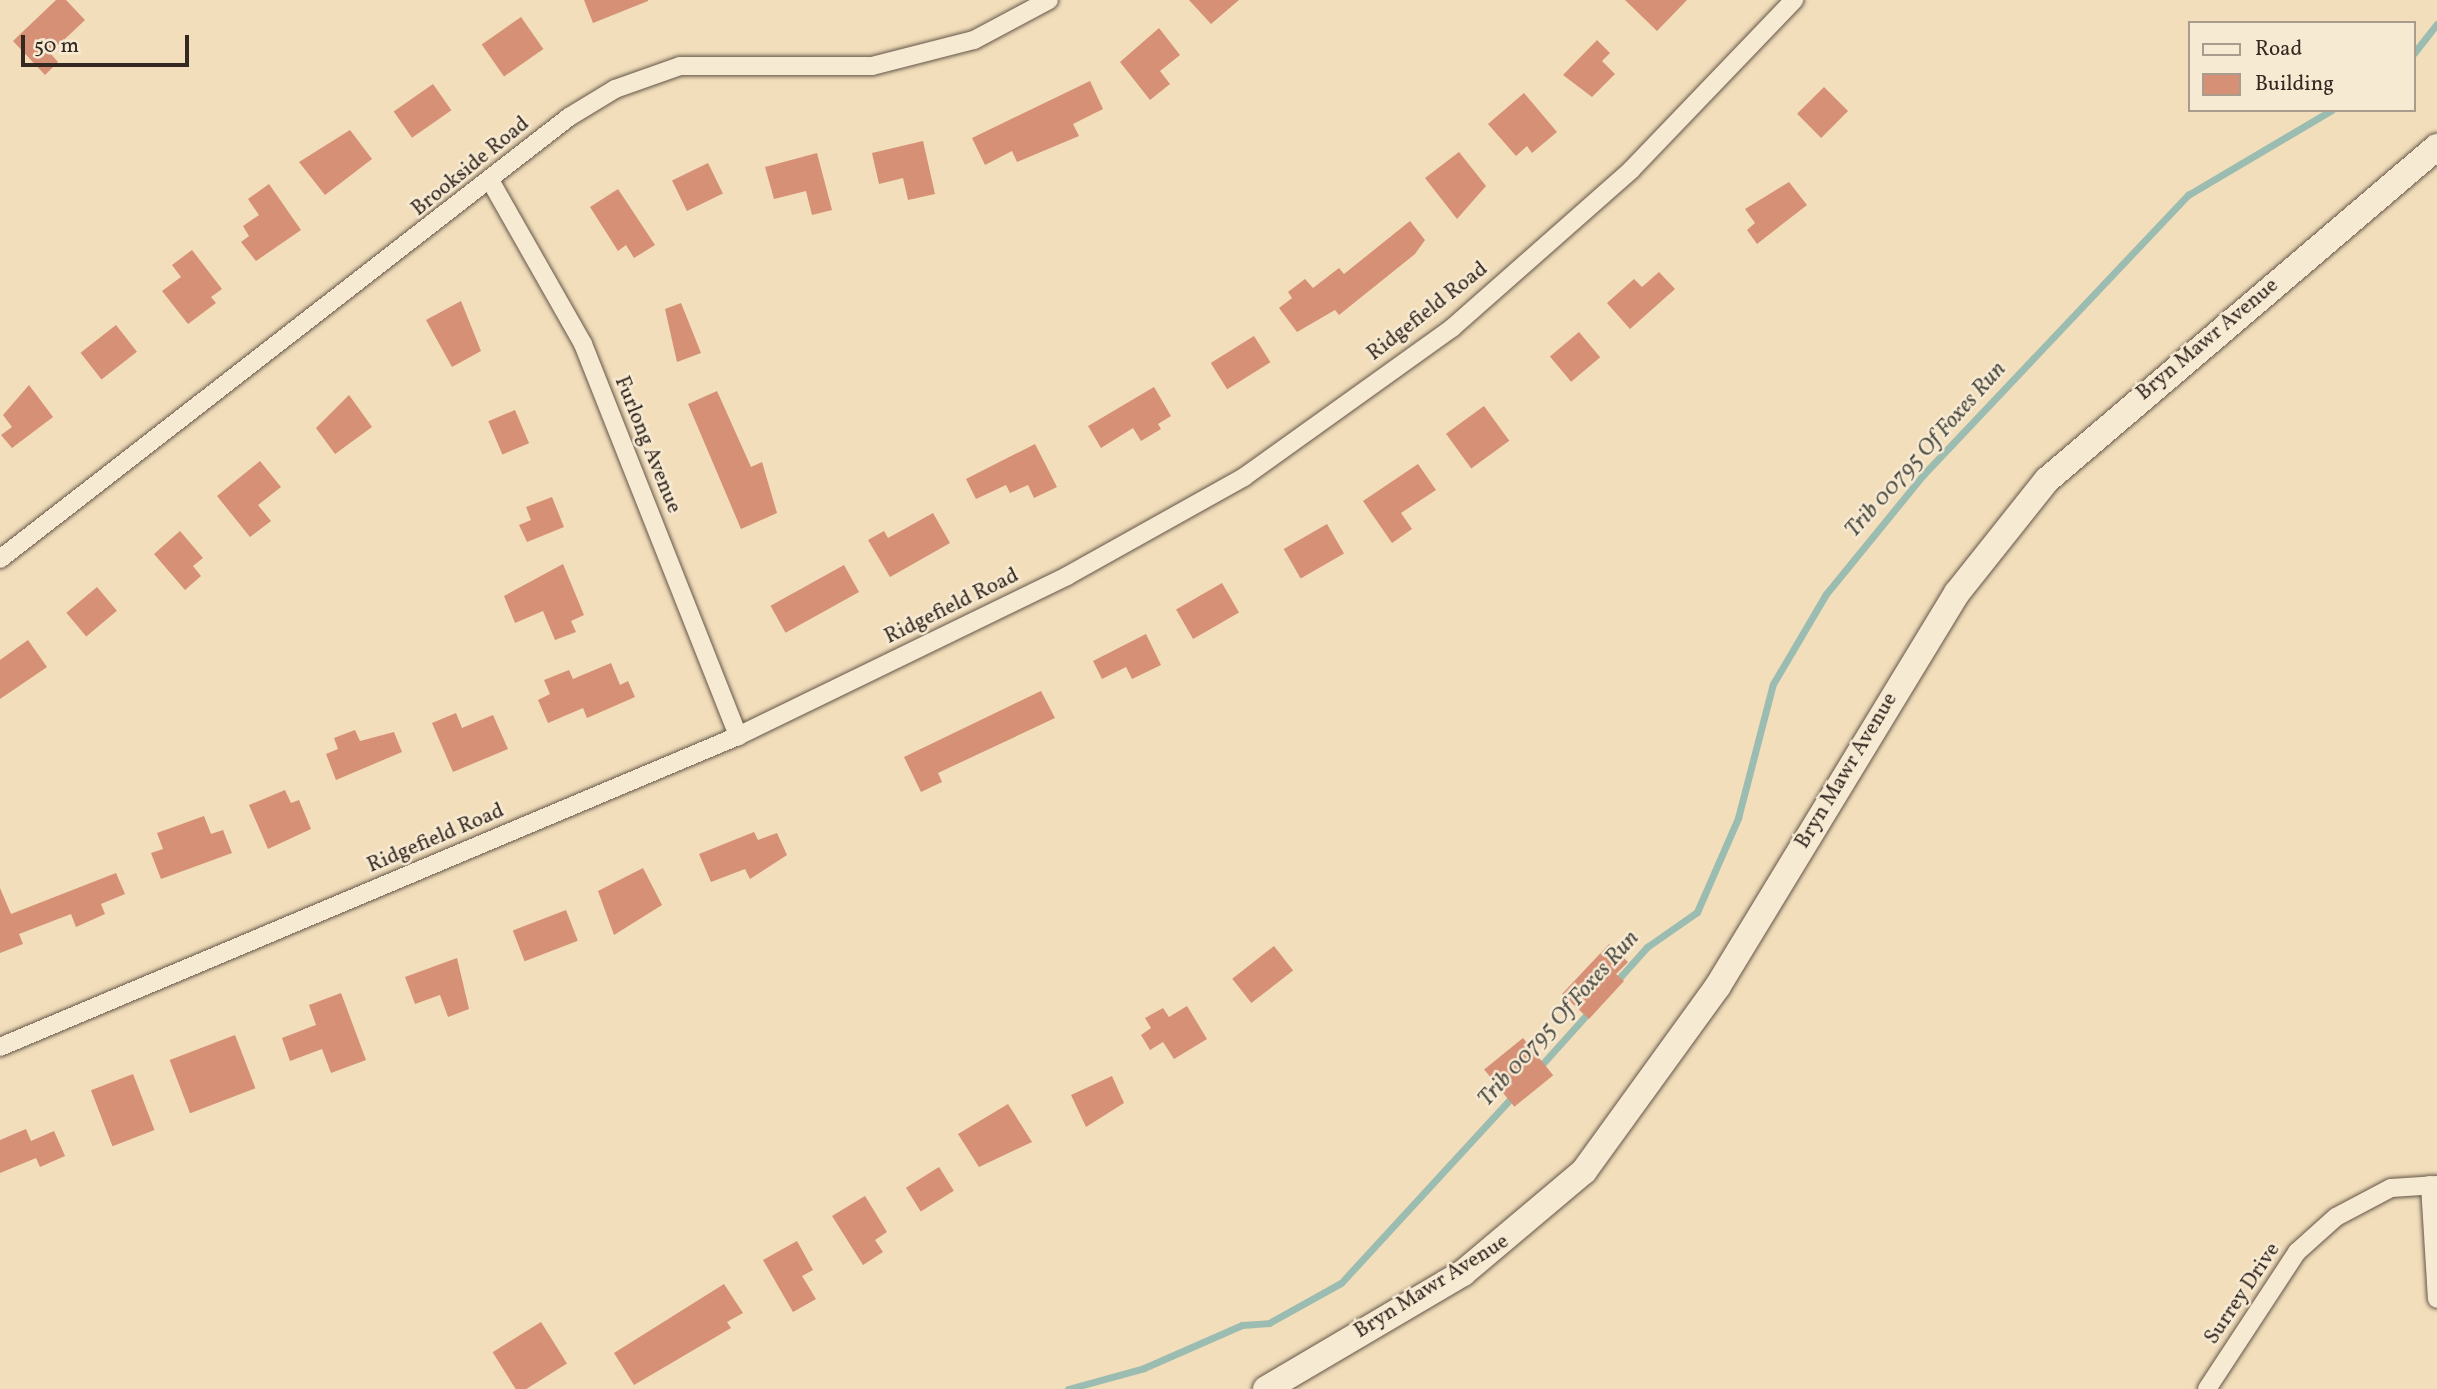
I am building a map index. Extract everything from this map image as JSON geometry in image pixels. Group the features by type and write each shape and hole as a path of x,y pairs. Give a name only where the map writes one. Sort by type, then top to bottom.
{"main road":[{"name":"Bryn Mawr Avenue","path":"1266,1389 1462,1273 1584,1171 1718,985 1957,593 2047,480 2437,147"}],"street":[{"name":"Brookside Road","path":"0,559 491,182 569,117 654,72 872,66 974,40 1049,0"},
{"name":"Ridgefield Road","path":"0,1047 738,736 1067,576 1244,477 1452,328 1631,170 1794,0"},
{"name":"Furlong Avenue","path":"491,182 583,344 738,736"},
{"path":"2434,1185 2437,1299"},
{"name":"Surrey Drive","path":"2207,1389 2297,1252 2336,1217 2391,1188 2434,1185"}],"building":[{"path":"56,0 66,0 85,20 50,53 58,62 45,75 13,41"},
{"path":"584,0 648,0 648,1 593,23"},
{"path":"1189,0 1239,0 1211,24"},
{"path":"1625,0 1687,0 1657,31"},
{"path":"521,17 543,49 504,76 482,45"},
{"path":"1159,28 1180,55 1160,71 1170,84 1150,100 1120,62"},
{"path":"1597,40 1610,53 1602,61 1615,74 1592,97 1563,75"},
{"path":"1090,81 1103,109 1073,124 1079,136 1017,162 1012,151 985,165 972,138"},
{"path":"433,84 451,110 412,138 394,112"},
{"path":"1824,87 1848,111 1821,138 1797,114"},
{"path":"1524,93 1557,132 1532,153 1527,146 1516,156 1488,124"},
{"path":"350,130 372,159 325,195 299,162"},
{"path":"923,141 935,194 908,200 903,178 879,184 872,153"},
{"path":"1459,152 1486,186 1457,219 1425,178"},
{"path":"817,153 832,210 812,215 806,191 774,199 765,167"},
{"path":"708,163 723,194 687,211 672,181"},
{"path":"1789,182 1807,205 1757,244 1747,230 1755,223 1745,209"},
{"path":"269,184 301,230 256,261 241,242 249,236 243,226 259,215 248,199"},
{"path":"618,189 655,245 634,258 626,245 618,251 590,207"},
{"path":"1410,221 1425,240 1415,254 1339,315 1335,310 1297,332 1279,308 1292,298 1288,292 1305,279 1313,288 1339,268 1344,274"},
{"path":"192,250 222,289 211,297 216,303 188,324 162,291 181,277 172,265"},
{"path":"1659,272 1675,289 1630,329 1607,303 1634,279 1642,287"},
{"path":"461,301 481,351 452,367 426,320"},
{"path":"681,303 701,353 677,362 665,309"},
{"path":"116,325 137,352 101,379 81,353"},
{"path":"1579,332 1600,357 1571,382 1550,356"},
{"path":"1254,336 1270,362 1227,389 1211,363"},
{"path":"29,385 53,417 12,448 1,435 12,427 3,415"},
{"path":"1154,387 1171,416 1158,424 1161,429 1141,441 1133,428 1101,448 1088,426"},
{"path":"717,391 751,467 762,462 777,513 741,529 688,404"},
{"path":"349,395 372,427 335,454 316,428"},
{"path":"1484,406 1509,441 1471,468 1446,434"},
{"path":"515,410 529,443 502,454 488,421"},
{"path":"1035,444 1057,487 1034,498 1028,485 1010,493 1006,485 976,499 966,479"},
{"path":"260,461 281,487 258,505 271,521 250,537 217,496"},
{"path":"1418,464 1436,490 1401,513 1412,529 1392,543 1363,501"},
{"path":"552,497 564,527 527,542 519,525 531,520 526,507"},
{"path":"933,513 950,543 890,577 868,540 884,531 888,538"},
{"path":"1327,524 1344,553 1301,578 1284,549"},
{"path":"180,531 203,558 193,566 201,576 185,590 154,554"},
{"path":"563,564 584,615 571,621 576,632 555,640 543,611 515,623 504,596"},
{"path":"844,565 859,592 786,633 771,606"},
{"path":"1222,583 1239,612 1193,639 1176,610"},
{"path":"97,587 117,611 86,636 66,613"},
{"path":"1146,634 1161,665 1132,679 1126,667 1102,679 1093,661"},
{"path":"28,640 47,667 0,699 0,660"},
{"path":"611,663 620,685 628,681 635,697 587,718 583,708 548,723 538,700 550,694 544,680 569,670 573,679"},
{"path":"1041,691 1055,718 938,773 942,782 921,792 904,757"},
{"path":"456,713 462,728 493,715 508,749 453,772 432,723"},
{"path":"355,730 360,741 394,732 402,752 336,780 326,754 338,749 334,738"},
{"path":"285,790 291,803 299,800 311,829 268,849 249,805"},
{"path":"204,816 211,834 223,830 232,853 161,879 151,853 163,849 157,833"},
{"path":"754,832 758,840 777,833 787,855 750,879 745,869 711,882 699,854"},
{"path":"643,868 662,905 614,935 598,891"},
{"path":"116,873 125,894 101,904 105,914 76,927 71,914 19,934 23,944 0,953 0,888 11,914"},
{"path":"566,910 578,941 525,961 513,930"},
{"path":"1609,944 1628,962 1616,974 1624,981 1589,1019 1562,994"},
{"path":"1274,946 1293,970 1251,1003 1232,979"},
{"path":"457,958 469,1009 448,1017 440,995 415,1004 405,977"},
{"path":"341,993 366,1060 331,1073 322,1049 290,1061 282,1038 316,1025 309,1005"},
{"path":"1187,1006 1207,1039 1174,1059 1163,1042 1150,1050 1141,1035 1151,1028 1145,1018 1163,1008 1169,1017"},
{"path":"235,1035 255,1088 190,1113 170,1060"},
{"path":"1523,1038 1553,1075 1514,1107 1484,1069"},
{"path":"133,1074 155,1130 112,1146 91,1090"},
{"path":"1112,1076 1124,1103 1086,1127 1071,1095"},
{"path":"1008,1104 1032,1142 979,1167 958,1134"},
{"path":"26,1129 31,1141 54,1131 65,1156 40,1167 36,1158 0,1173 0,1140"},
{"path":"939,1167 954,1191 921,1211 906,1188"},
{"path":"865,1196 887,1232 875,1240 883,1252 863,1265 832,1216"},
{"path":"797,1241 813,1270 802,1276 816,1299 793,1312 763,1260"},
{"path":"724,1284 743,1313 727,1322 731,1328 634,1385 614,1353"},
{"path":"541,1322 567,1364 526,1389 516,1389 493,1352"}],"waterway":[{"name":"Trib 00795 Of Foxes Run","path":"2416,50 2437,24"},
{"name":"Trib 00795 Of Foxes Run","path":"1614,984 1647,947 1697,912 1738,818 1773,684 1826,594 1923,475 2188,195 2329,112"},
{"name":"Trib 00795 Of Foxes Run","path":"1537,1070 1590,1011"},
{"name":"Trib 00795 Of Foxes Run","path":"1068,1389 1144,1368 1242,1325 1269,1323 1341,1283 1515,1094"}]}
